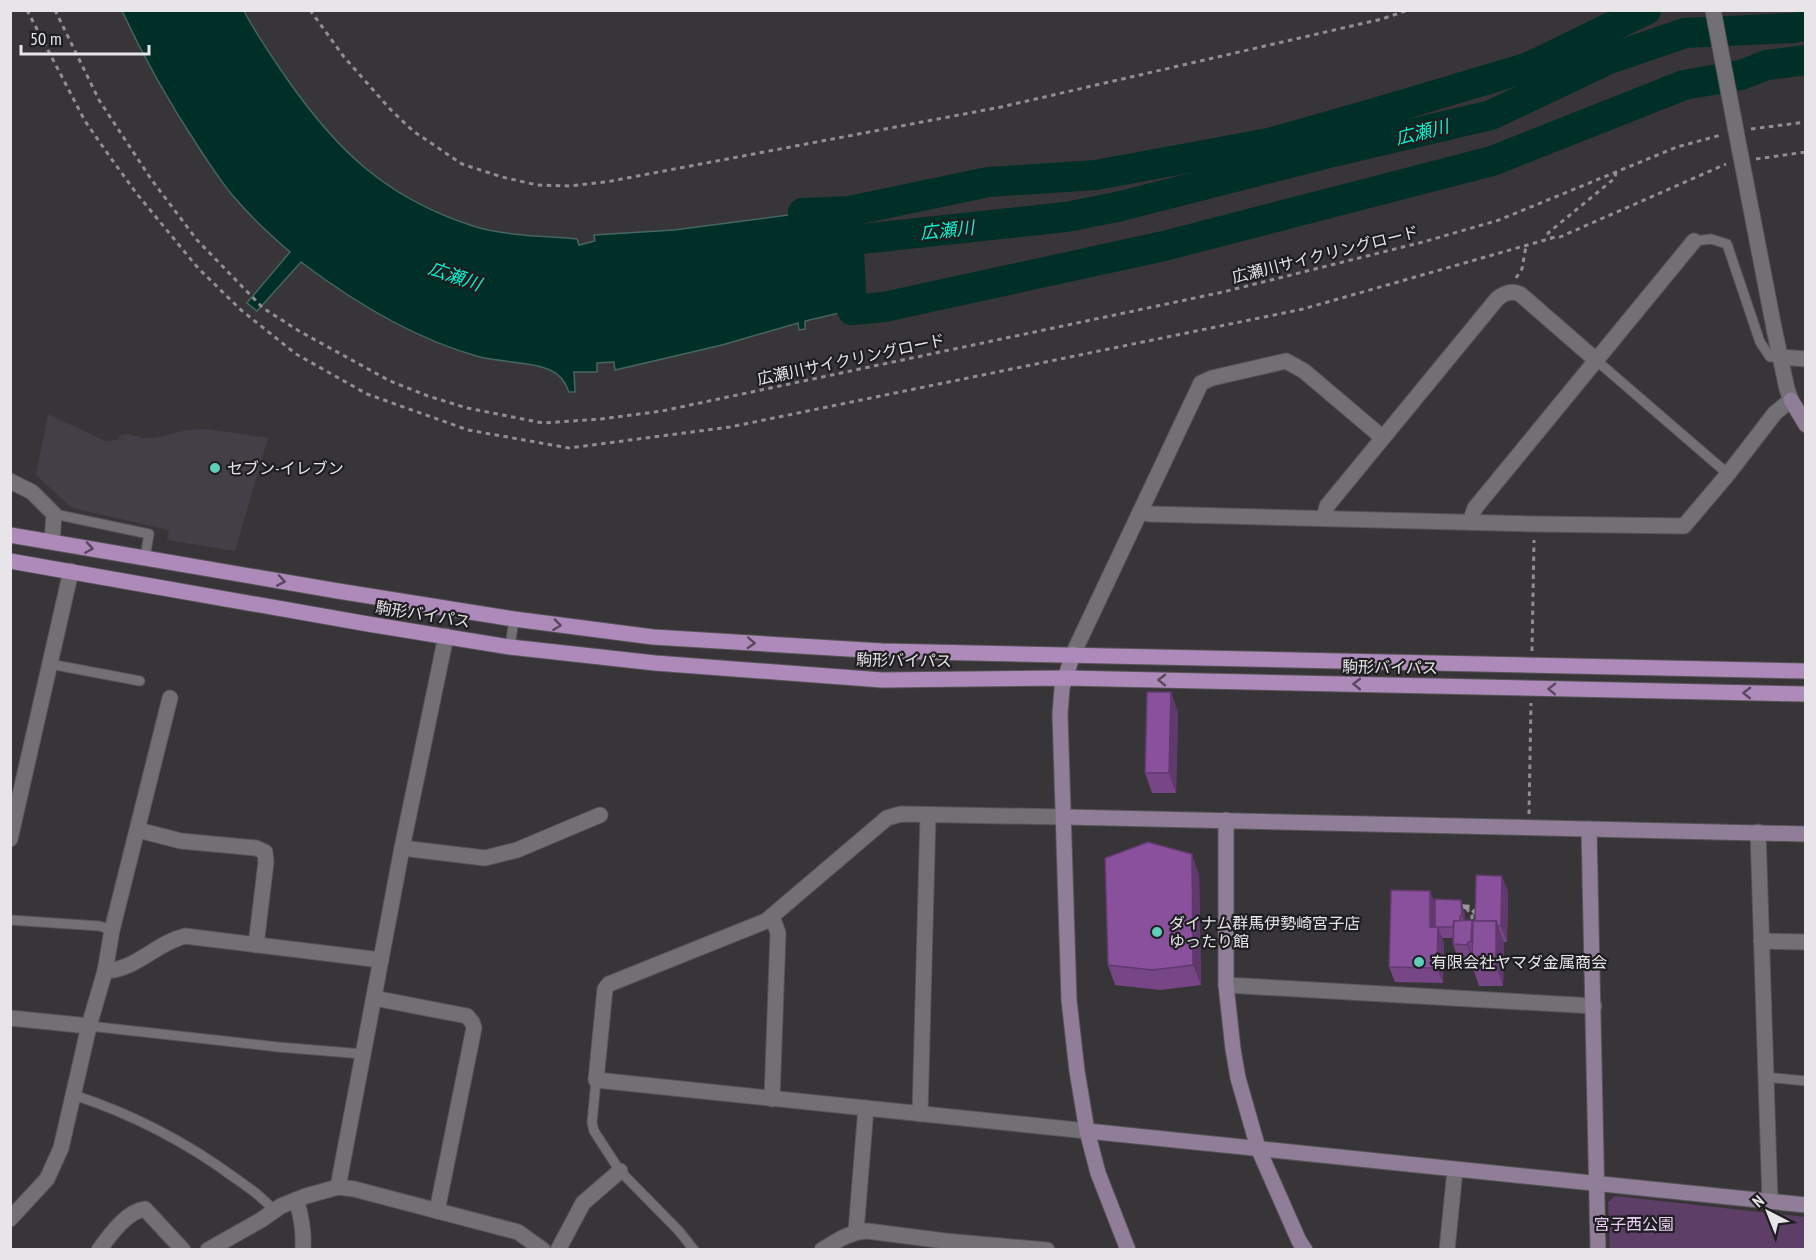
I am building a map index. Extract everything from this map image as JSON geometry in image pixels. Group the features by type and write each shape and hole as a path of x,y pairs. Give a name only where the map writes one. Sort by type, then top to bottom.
{"main road":[{"name":"駒形バイパス","path":"10,535 514,619 664,638 882,651 1806,671"},
{"name":"駒形バイパス","path":"10,561 510,646 654,663 882,680 1066,678 1806,694"}],"street":[{"path":"1713,10 1787,389 1806,425"},
{"path":"1470,522 1475,508 1694,241"},
{"path":"1324,518 1327,506 1504,293 1514,291 1520,294 1597,361"},
{"path":"1781,357 1806,358"},
{"path":"1128,1250 1098,1173 1087,1131 1077,1071 1069,1000 1060,714 1062,688 1073,654 1201,383 1212,378 1286,361 1304,371 1383,438"},
{"path":"1140,512 1534,524 1684,526 1775,413 1791,400"},
{"path":"10,481 32,492 54,514 52,542"},
{"path":"10,839 71,571"},
{"path":"338,1187 402,848 446,636"},
{"path":"10,1219 47,1179 62,1148 89,1026 105,971 112,930 170,698"},
{"path":"1806,834 901,814 887,818 761,924 609,984 605,989 596,1080 1806,1205"},
{"path":"920,1114 928,814"},
{"path":"402,848 485,858 518,850 600,815"},
{"path":"1226,820 1226,984 1238,1078 1258,1148 1305,1250"},
{"path":"1589,829 1598,1250"},
{"path":"138,830 181,841 256,848 265,852 266,862 256,945"},
{"path":"1758,832 1770,1201"},
{"path":"772,916 778,933 772,1099"},
{"path":"105,971 128,966 176,938 185,936 381,960"},
{"path":"1761,940 1806,942"},
{"path":"1226,984 1594,1006"},
{"path":"374,998 467,1016 474,1028 438,1211"},
{"path":"10,1018 89,1026"},
{"path":"856,1231 866,1108"},
{"path":"1447,1250 1455,1170"},
{"path":"558,1250 583,1203 620,1171"},
{"path":"208,1250 296,1200 338,1187 354,1189 518,1232 543,1250"},
{"path":"296,1200 304,1230 303,1250"},
{"path":"99,1250 131,1214 145,1209 183,1250"},
{"path":"822,1250 856,1231 942,1245 1047,1250"}],"lane":[{"path":"1694,241 1711,239 1722,240 1727,244 1760,342 1770,357 1781,357"},
{"path":"1597,361 1728,474"},
{"path":"54,514 149,534 145,557"},
{"path":"510,646 514,619"},
{"path":"50,664 140,681"},
{"path":"10,920 99,926 112,930"},
{"path":"89,1026 363,1054"},
{"path":"1765,1077 1806,1081"},
{"path":"596,1080 592,1123 594,1131 620,1171 679,1231 694,1250"},
{"path":"74,1095 151,1125 214,1163 266,1199 274,1211"}],"path":[{"path":"27,10 85,121 136,194 225,297 241,310 296,354 367,394 468,430 569,448 730,427 1303,309 1560,237 1741,157 1765,157 1806,152"},
{"name":"広瀬川サイクリングロード","path":"55,10 82,68 113,124 173,210 197,240 263,308 348,359 390,381 467,408 543,423 601,419 662,411 1234,289 1423,242 1499,220 1677,147 1722,135"},
{"path":"310,10 344,57 390,109 413,131 438,149 462,164 502,177 537,185 570,186 606,182 1000,107 1382,19 1408,10"},
{"path":"1743,131 1763,126 1806,123"},
{"path":"1552,238 1549,238 1548,233 1615,178 1616,172"},
{"path":"1514,291 1517,276 1522,269 1526,246"},
{"path":"1531,664 1534,524"},
{"path":"1529,827 1531,688"},
{"path":"1467,908 1472,920 1471,933"}],"shaded area":[{"path":"48,414 105,441 118,440 121,435 128,434 155,438 187,430 207,429 268,438 235,551 167,540 169,530 72,508 36,475"}],"green space":[{"name":"宮子西公園","path":"1615,1196 1805,1217 1805,1249 1610,1249 1608,1202"}],"water":[{"path":"122,11 244,11 304,103 344,149 389,186 414,201 442,215 473,226 511,234 577,239 579,245 595,241 594,235 674,230 803,213 849,251 852,310 805,321 805,329 799,330 798,323 722,345 615,370 614,362 597,363 597,372 574,372 575,392 569,392 561,377 545,368 480,357 409,330 342,292 301,262 257,311 247,303 290,252 247,212 216,173 168,98"}],"building":[{"path":"1147,692 1171,692 1169,773 1145,773"},
{"name":"ダイナム群馬伊勢崎宮子店 ゆったり館","path":"1148,842 1192,854 1193,965 1152,970 1108,965 1105,858"},
{"path":"1476,875 1502,876 1501,926 1498,926 1496,921 1475,921"},
{"name":"有限会社ヤマダ金属商会","path":"1391,890 1430,891 1430,927 1438,927 1437,968 1389,967"},
{"path":"1435,899 1461,900 1460,921 1454,921 1453,927 1435,927"},
{"path":"1472,920 1471,942 1467,945 1453,944 1454,921"},
{"path":"1473,921 1496,921 1496,966 1472,965"}],"waterway":[{"path":"803,213 850,211 988,182 1096,175 1269,143 1529,67 1646,10"},
{"name":"広瀬川","path":"797,251 825,243 1066,217 1117,207 1333,152 1491,115 1609,59 1685,33 1806,26"},
{"path":"803,213 849,251 852,310 884,307 1164,246 1492,161 1684,85 1741,75 1767,65 1806,60"}],"railway":[{"path":"1447,906 1470,907 1477,914 1478,928"}],"place":[{"name":"セブン-イレブン","path":"215,468"},
{"name":"ダイナム群馬伊勢崎宮子店 ゆったり館","path":"1157,932"},
{"name":"有限会社ヤマダ金属商会","path":"1419,962"}]}
